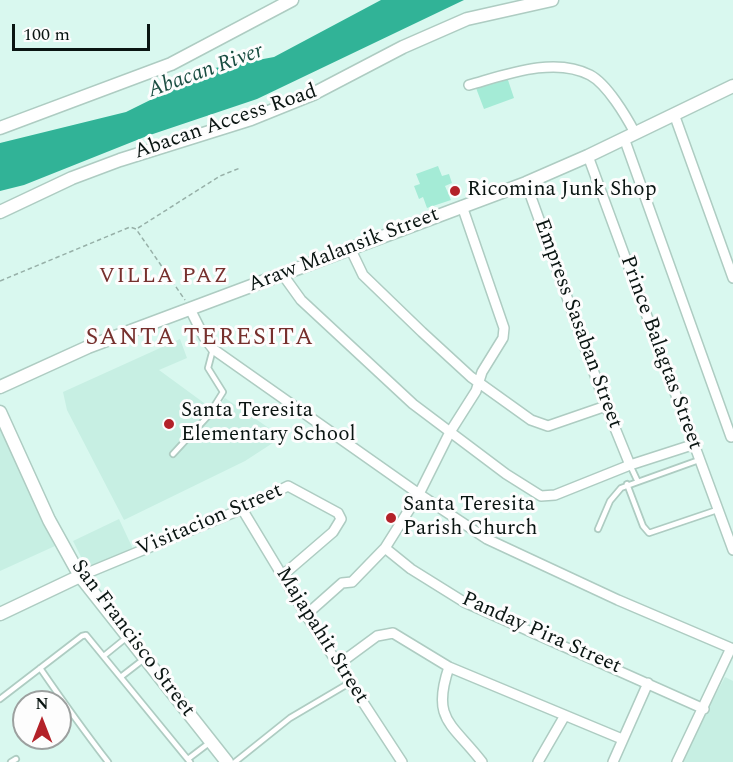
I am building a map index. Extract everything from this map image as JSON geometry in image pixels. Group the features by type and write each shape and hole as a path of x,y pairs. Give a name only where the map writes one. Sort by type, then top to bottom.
{"street":[{"path":"0,128 171,64 292,0"},
{"name":"Abacan Access Road","path":"0,212 101,167 306,98 403,47 467,19 552,0"},
{"path":"469,85 518,71 564,67 592,75 623,110 626,137 731,437"},
{"name":"Araw Malansik Street","path":"0,387 88,347 526,183 588,156 733,86"},
{"path":"674,114 733,278"},
{"name":"Prince Balagtas Street","path":"588,156 692,445 733,550"},
{"name":"Empress Sasaban Street","path":"526,183 606,406 630,465"},
{"path":"306,615 342,583 352,582 385,548 419,494 450,432 476,391 505,333 462,206"},
{"path":"351,250 363,275 471,377 542,425 606,406"},
{"path":"283,275 301,300 413,404 506,474 541,496 555,495 630,465 692,445"},
{"path":"190,309 204,337 213,349 487,539 516,554 732,649 677,762"},
{"name":"San Francisco Street","path":"0,412 49,520 80,576 226,762"},
{"name":"Visitacion Street","path":"0,614 80,576 242,508 288,486 340,516 337,528 283,575"},
{"name":"Majapahit Street","path":"242,508 306,615 402,762"},
{"name":"Panday Pira Street","path":"385,548 411,569 464,602 648,682 704,709"},
{"path":"339,664 377,636 393,633 449,667 622,740"},
{"path":"449,667 441,692 441,707 446,720 482,762"},
{"path":"613,762 648,682"},
{"path":"538,762 564,717"}],"lane":[{"path":"172,454 208,416 223,392 208,368 213,349"},
{"path":"598,529 612,497 627,484 699,460"},
{"path":"630,465 637,480"},
{"path":"627,484 643,526 649,533 718,510"},
{"path":"0,699 82,636 91,637 189,761 211,742"},
{"path":"105,655 129,636"},
{"path":"122,676 146,658"},
{"path":"40,668 64,701 69,712 108,762"},
{"path":"234,762 290,718 351,682"}],"path":[{"path":"0,281 129,228 136,229 220,176 240,168"},
{"path":"136,229 190,309"}],"shaded area":[{"path":"381,0 464,0 257,99 147,136 24,185 0,191 0,143 126,112 215,68 274,57"},
{"path":"507,77 514,98 484,109 476,88"},
{"path":"438,166 442,176 449,174 452,183 445,186 451,200 427,208 423,197 419,199 414,186 420,184 416,174"},
{"name":"Santa Teresita Elementary School","path":"180,339 187,358 159,370 215,411 225,398 282,437 245,461 124,520 67,410 63,392"},
{"path":"0,426 55,546 0,571"},
{"path":"119,519 133,549 88,571 73,541"},
{"path":"725,677 733,681 733,762 679,762"}],"place":[{"name":"Ricomina Junk Shop","path":"455,191"},
{"name":"Santa Teresita Elementary School","path":"169,424"},
{"name":"Santa Teresita Parish Church","path":"391,518"}],"district":[{"name":"VILLA PAZ","path":"164,278"},
{"name":"SANTA TERESITA","path":"200,339"}],"water label":[{"name":"Abacan River","path":"206,72"}]}
